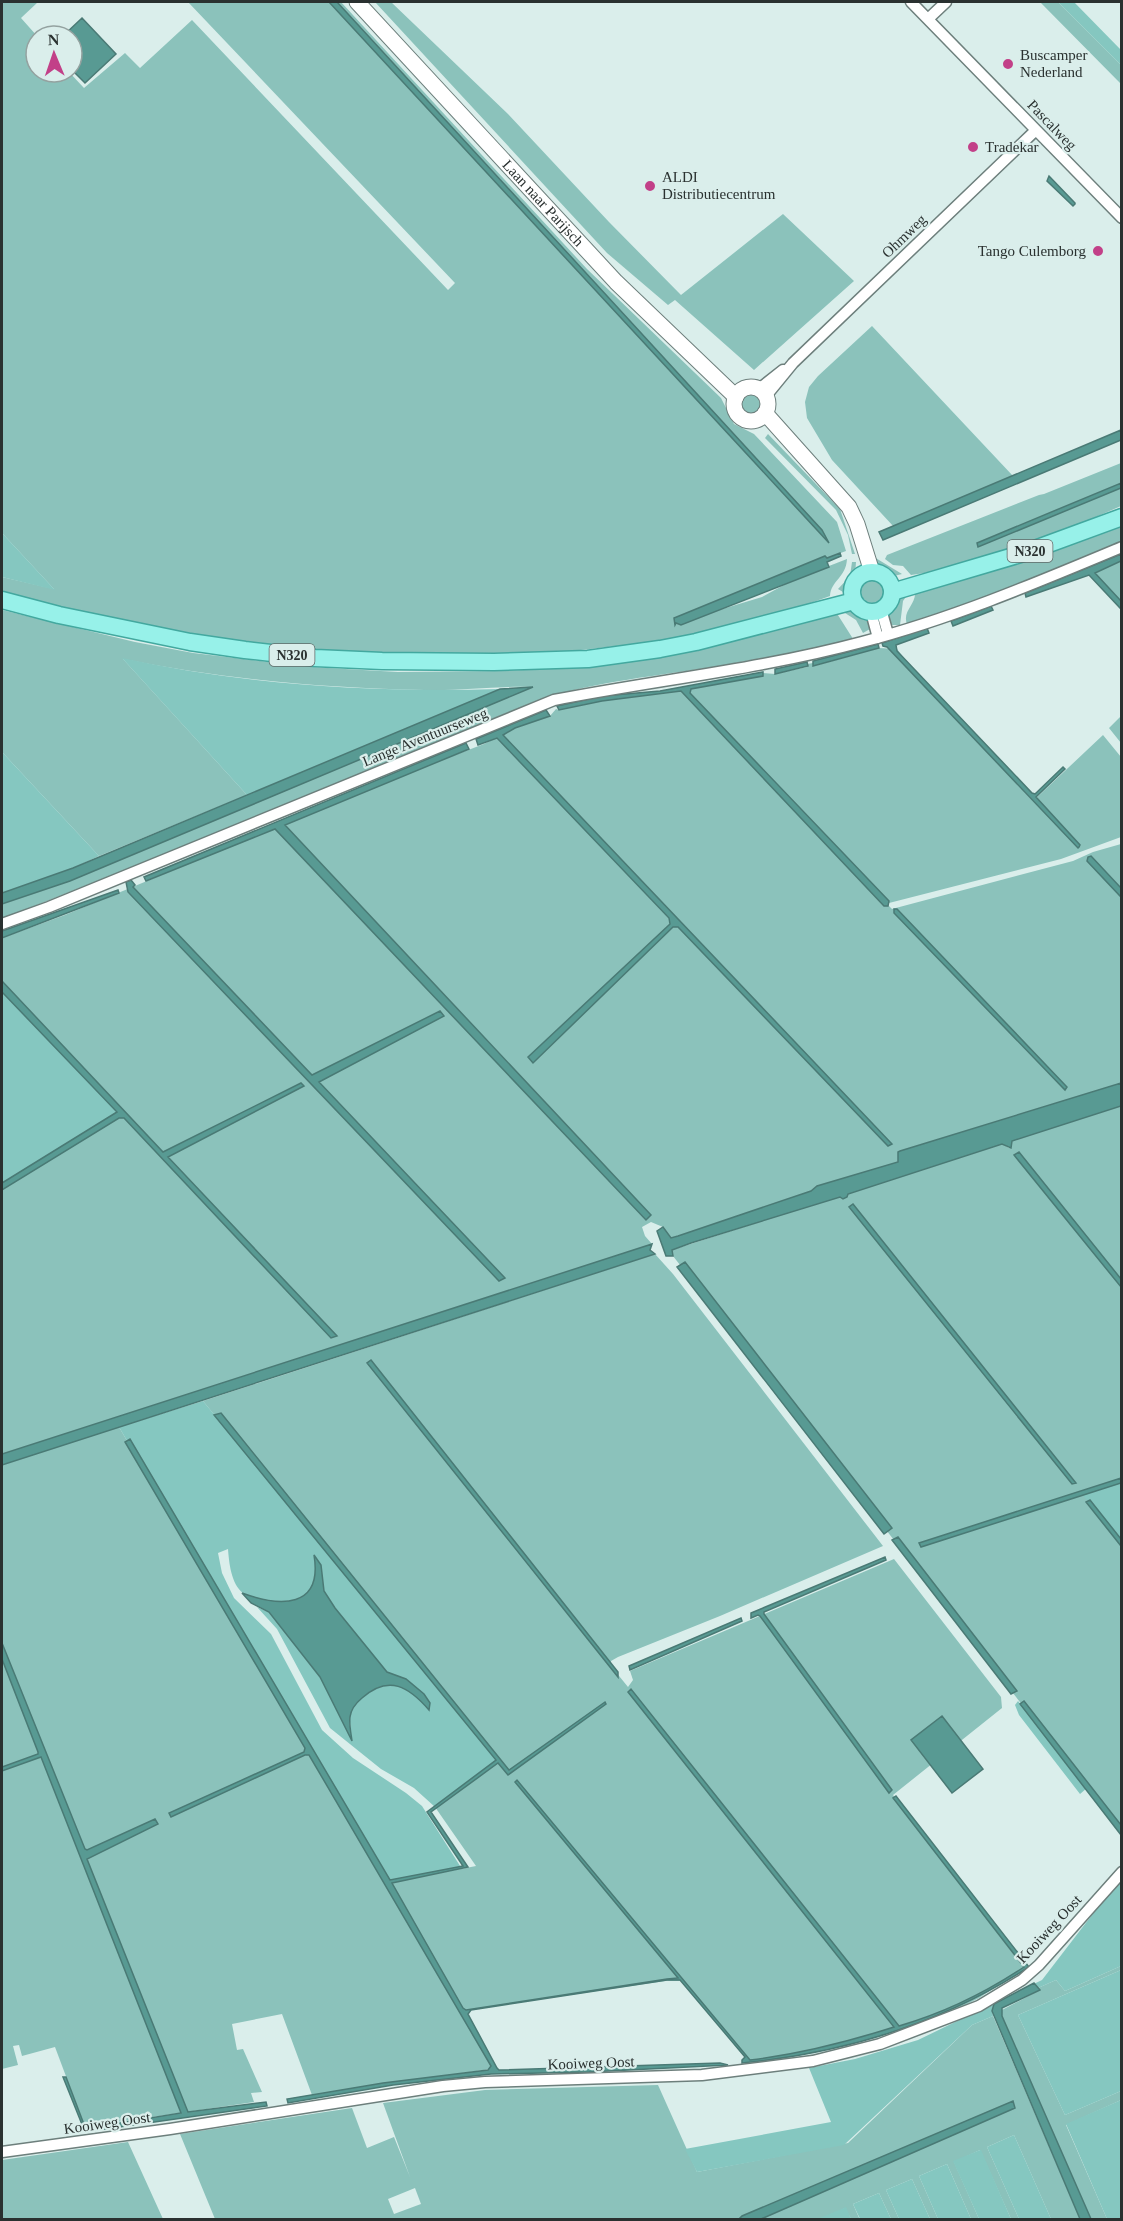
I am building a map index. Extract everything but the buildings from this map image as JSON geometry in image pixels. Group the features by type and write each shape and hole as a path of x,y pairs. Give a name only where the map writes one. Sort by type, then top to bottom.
{"main road":[{"name":"N320","path":"891,587 918,577 937,578 1024,553 1122,517"},
{"path":"867,573 882,575 891,587 889,602 876,610 861,609 853,597 854,582 867,573"},
{"name":"N320","path":"2,600 58,615 190,642 315,658 382,661 588,659 696,642 807,612 827,610 853,597"}],"street":[{"name":"Laan naar Parijsch","path":"357,2 616,282 740,393"},
{"name":"Laan naar Parijsch","path":"367,2 624,281 740,393"},
{"name":"Pascalweg","path":"911,2 1122,218"},
{"path":"928,19 946,2"},
{"name":"Ohmweg","path":"763,393 1036,130"},
{"path":"751,387 763,393 768,405 761,416 747,420 739,416 735,407 740,393 751,387"},
{"path":"761,416 849,507 858,524 867,573"},
{"name":"Lange Aventuurseweg","path":"2,924 49,907 554,700 628,686 744,669 883,636 993,600 1122,547"},
{"path":"876,610 883,636"},
{"name":"Kooiweg Oost","path":"2,2152 170,2129 443,2086 485,2082 702,2074 813,2061 880,2044 979,2006 1022,1980 1039,1965 1122,1872"}],"shaded area":[{"path":"2,2 38,2 21,18 26,24 24,24 24,84 80,84 84,88 125,53 140,68 192,20 448,290 455,283 188,2 329,2 827,541 822,530 337,2 341,2 587,269 721,398 734,424 754,434 837,522 846,551 827,558 825,556 679,616 674,619 676,623 681,625 706,614 762,597 793,580 847,559 844,571 833,586 830,596 758,622 670,640 572,651 485,655 357,654 237,643 2,595 2,577 54,589 2,533"},
{"path":"329,2 337,2 822,530 829,543"},
{"path":"375,2 391,2 508,114 681,295 783,214 854,281 754,370 675,300 668,305 607,253"},
{"path":"1040,2 1058,2 1121,65 1121,84"},
{"path":"1058,2 1074,2 1121,50 1121,65"},
{"path":"82,18 116,54 85,83 84,24 76,24"},
{"path":"1049,176 1075,203 1073,206 1047,181"},
{"path":"872,326 1013,476 894,527 832,460 807,418 805,402 809,387 818,376"},
{"path":"751,394 758,397 761,404 758,411 751,414 744,411 741,404 744,397"},
{"path":"1121,430 1121,440 883,540 879,532"},
{"path":"768,434 840,509 855,554 852,554 848,535 836,510 765,438"},
{"path":"1121,463 1121,483 977,543 978,546 1121,488 1121,506 1070,528 992,557 938,571 911,575 903,566 893,565 885,559 887,555"},
{"path":"1121,483 1121,488 978,547 977,543"},
{"path":"1121,522 1121,542 1014,589 907,624 906,615 915,597 915,592"},
{"path":"2,533 55,590 2,577"},
{"path":"840,553 841,556 827,562 829,567 681,625 676,623 675,625 674,618 825,556 827,558"},
{"path":"1121,554 1121,561 1095,573 1121,601 1121,609 1089,575 1026,597 1025,593"},
{"path":"874,557 902,574 894,576 881,570 872,560"},
{"path":"1121,561 1121,608 1090,575"},
{"path":"852,562 856,562 855,576 843,592 838,589 850,576"},
{"path":"873,579 881,583 885,591 881,599 873,603 865,599 861,591 865,583"},
{"path":"908,594 903,601 900,625 891,625 888,613 898,595"},
{"path":"991,606 993,610 953,626 951,621"},
{"path":"850,608 868,617 870,629 863,633 856,620 845,613"},
{"path":"2,610 135,642 193,653 310,667 398,672 560,668 836,612 855,642 605,684 538,700 2,919 2,904 70,881 530,687 425,690 311,685 198,672 123,659 247,795 99,856 2,752"},
{"path":"927,628 929,633 896,645 897,651 1032,793 1035,794 1063,767 1065,769 1036,797 1080,845 1078,848 887,647 883,646 882,643"},
{"path":"878,644 879,648 813,666 813,661"},
{"path":"879,648 897,649 921,680 1033,801 1103,735 1121,757 1121,837 1061,859 889,903 690,693 691,689 763,676 763,673 775,674 807,667 807,664 813,663 814,666"},
{"path":"122,658 216,675 310,685 405,690 500,689 247,795"},
{"path":"807,662 808,666 775,674 775,669"},
{"path":"763,672 763,676 691,689 690,693 889,901 888,906 884,906 681,691 602,701 559,710 557,706 602,696 660,691"},
{"path":"533,687 70,881 2,904 2,893 73,868 500,689"},
{"path":"681,691 884,906 888,905 892,909 1073,861 1093,852 1121,844 1121,1083 900,1151 898,1152 899,1162 817,1186 811,1191 678,1236 671,1238 663,1227 651,1222 642,1227 645,1236 652,1244 2,1454 2,938 65,915 405,774 484,744 515,728 550,716 556,709"},
{"path":"546,710 550,716 515,728 503,735 892,1144 888,1146 678,927 673,927 533,1063 528,1057 670,924 669,918 497,738 478,745 476,739"},
{"path":"1121,716 1121,743 1109,728"},
{"path":"466,743 469,749 285,825 651,1215 646,1220 275,829 146,881 144,877"},
{"path":"2,752 99,856 73,868 2,893"},
{"path":"1091,856 1121,888 1121,897 1087,861"},
{"path":"131,880 135,885 133,887 312,1075 440,1011 444,1016 319,1082 505,1278 499,1281 128,892 126,882"},
{"path":"118,890 119,893 2,938 2,931"},
{"path":"894,909 897,909 1067,1087 1065,1090 894,913"},
{"path":"2,981 163,1152 301,1083 304,1086 168,1157 337,1336 331,1338 124,1118 119,1118 2,1190 2,1183 117,1112 2,992"},
{"path":"2,992 121,1113 2,1186"},
{"path":"1121,1083 1121,1106 1012,1141 1011,1148 1002,1144 848,1194 843,1199 840,1197 691,1243 672,1250 673,1256 666,1256 657,1231 663,1227 671,1238 678,1236 811,1191 817,1186 898,1162 900,1151"},
{"path":"1121,1106 1121,1832 673,1256 672,1250 1002,1144 1009,1148 1011,1141"},
{"path":"1019,1152 1121,1279 1121,1287 1014,1155"},
{"path":"853,1204 1076,1483 1072,1484 849,1207"},
{"path":"652,1244 650,1250 655,1254 2,1465 2,1454"},
{"path":"655,1254 673,1274 883,1546 618,1657 611,1661 611,1666 628,1687 633,1680 630,1671 894,1559 1001,1697 1002,1708 893,1795 1024,1968 979,1998 957,2009 849,2045 779,2060 751,2063 684,1981 665,1981 466,2010 462,2008 463,2015 491,2066 490,2069 312,2095 282,2014 232,2024 237,2050 243,2049 262,2092 251,2093 254,2102 85,2127 55,2047 22,2056 19,2045 13,2046 18,2065 2,2069 2,1465 119,1427 385,1884 476,1866 435,1807 327,1553 203,1401"},
{"path":"685,1262 892,1528 884,1534 677,1267"},
{"path":"371,1360 618,1672 618,1677 367,1363"},
{"path":"203,1401 499,1760 435,1807 414,1788 381,1769 330,1728 277,1629 257,1607 269,1612 320,1677 351,1739 351,1711 366,1693 381,1686 396,1685 419,1698 424,1694 406,1679 387,1672 335,1608 324,1591 321,1565 315,1557 315,1580 309,1592 296,1599 266,1601 249,1596 239,1589 233,1579 228,1549 218,1553 222,1573 234,1598 271,1634 322,1730 353,1758 422,1806 462,1869 385,1884 119,1427"},
{"path":"221,1413 509,1770 605,1702 606,1704 508,1775 498,1763 431,1812 468,1867 392,1883 463,2008 466,2010 678,1978 515,1782 517,1780 750,2060 823,2047 894,2027 628,1692 631,1689 899,2026 964,2001 1024,1967 893,1798 896,1796 1029,1967 962,2004 892,2032 818,2052 742,2063 745,2057 680,1980 667,1980 471,2010 468,2014 499,2070 720,2063 728,2065 491,2074 393,2085 288,2103 287,2099 383,2083 488,2070 491,2066 309,1755 171,1817 169,1813 304,1752 305,1748 125,1442 130,1439 390,1880 463,1866 427,1812 496,1760 214,1415"},
{"path":"1121,1478 1121,1483 921,1547 919,1543"},
{"path":"1121,1482 1121,1543 1082,1494"},
{"path":"1090,1500 1121,1539 1121,1546 1086,1502"},
{"path":"898,1537 1017,1691 1011,1694 892,1540"},
{"path":"314,1555 321,1565 324,1591 335,1608 387,1672 406,1679 424,1694 430,1703 429,1710 414,1695 398,1686 381,1687 362,1698 353,1709 350,1720 352,1741 320,1677 269,1612 251,1603 242,1593 271,1601 296,1600 312,1586 315,1573"},
{"path":"885,1557 886,1560 764,1612 764,1614 892,1790 889,1793 760,1616 751,1618 751,1613"},
{"path":"741,1618 742,1621 630,1670 629,1666"},
{"path":"2,1643 85,1849 155,1819 158,1824 87,1859 188,2112 266,2102 267,2106 120,2127 119,2123 181,2113 41,1757 2,1771 2,1767 38,1754 38,1752 2,1659"},
{"path":"1018,1701 1087,1788 1080,1794 1019,1715 1015,1705"},
{"path":"1024,1701 1121,1825 1121,1835 1020,1704"},
{"path":"942,1716 983,1769 952,1793 911,1740"},
{"path":"1121,1881 1121,1966 1065,1991 1056,1980 1038,1988 1035,1984 1042,1980 1105,1898"},
{"path":"1121,1966 1121,1970 1018,2015 1065,2115 1121,2091 1121,2100 1066,2125 1107,2219 1091,2219 1002,2016 1002,2010 1056,1980 1065,1991"},
{"path":"1121,1970 1121,2091 1065,2115 1018,2015"},
{"path":"1034,1983 1040,1990 1002,2008 1002,2016 1091,2219 1080,2219 992,2011 994,2004"},
{"path":"1029,1986 992,2011 993,2016 972,2025 844,2145 697,2172 685,2149 831,2122 809,2068 855,2059 918,2040"},
{"path":"993,2016 1080,2219 1051,2219 1014,2135 987,2147 1019,2219 1011,2219 980,2150 954,2162 979,2219 971,2219 947,2164 919,2176 938,2219 930,2219 912,2179 886,2190 899,2219 891,2219 879,2193 853,2204 860,2220 851,2219 845,2208 821,2220 215,2219 180,2134 352,2108 367,2148 394,2137 410,2177 383,2103 485,2090 658,2085 697,2172 848,2143 972,2025","holes":["415,2188 421,2204 394,2214 388,2199"]},
{"path":"63,2077 66,2077 85,2127 111,2125 112,2128 85,2132"},
{"path":"1121,2100 1121,2219 1107,2219 1066,2124"},
{"path":"1013,2101 1015,2108 761,2219 739,2219 742,2216"},
{"path":"1014,2135 1051,2219 1019,2219 987,2147"},
{"path":"128,2142 163,2219 2,2219 2,2160"},
{"path":"981,2150 1011,2219 979,2219 953,2161"},
{"path":"947,2164 971,2219 938,2219 919,2176"},
{"path":"912,2179 930,2219 899,2219 886,2190"},
{"path":"879,2193 891,2219 860,2219 853,2204"},
{"path":"846,2207 851,2219 820,2218"}],"place":[{"name":"Buscamper Nederland","path":"1008,64"},
{"name":"Tradekar","path":"973,147"},
{"name":"ALDI Distributiecentrum","path":"650,186"},
{"name":"Tango Culemborg","path":"1098,251"}]}
